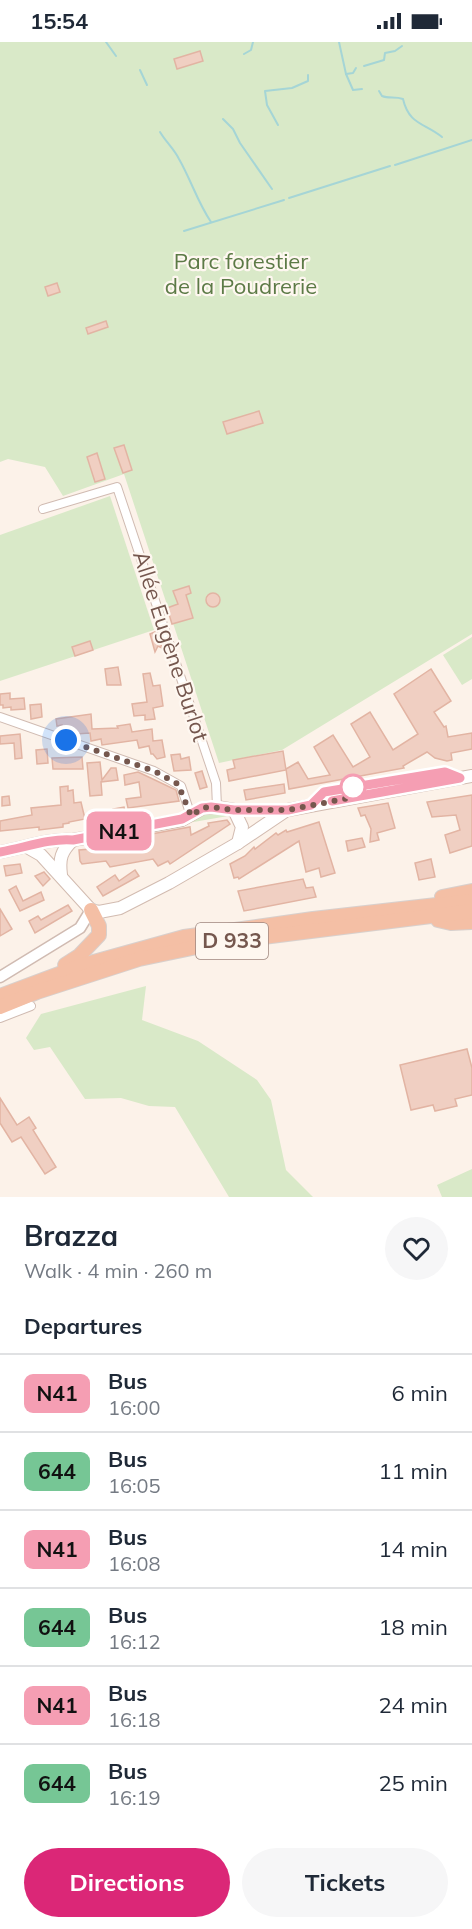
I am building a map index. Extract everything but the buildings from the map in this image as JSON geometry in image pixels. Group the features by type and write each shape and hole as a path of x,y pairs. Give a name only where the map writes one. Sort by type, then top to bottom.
{"highway":[{"path":"400,910 425,901 472,891"},
{"name":"D 933","path":"0,996 83,964 184,937 313,919 472,901"},
{"path":"30,985 45,973 79,956 92,944 99,935 99,926 91,910"},
{"name":"D 933","path":"0,1007 37,992 139,959 216,943 472,911"},
{"path":"428,917 451,923 472,922"}],"main road":[{"path":"0,852 56,840 73,840 182,819 202,808 288,810 472,776"},
{"path":"234,810 242,827 238,843"},
{"path":"27,847 41,855 91,910 99,912 120,908 169,883 238,843 288,810"},
{"path":"61,875 59,861 62,851 73,840"}],"street":[{"name":"Allée Eugène Burlot","path":"43,509 117,487 216,783 217,807"},
{"path":"0,717 154,771 181,786 191,816"},
{"path":"0,977 80,928 91,910"},
{"path":"0,1018 31,1006"}],"green space":[{"name":"Parc forestier de la Poudrerie","path":"0,42 472,42 472,634 282,750 219,763 124,474 63,496 45,467 8,459 0,462"},
{"path":"110,496 154,630 0,681 0,535"},
{"path":"472,637 472,679 462,685 443,655"},
{"path":"201,812 228,813 228,816 182,824"},
{"path":"146,986 142,1020 198,1041 257,1080 271,1100 286,1170 313,1197 229,1197 175,1107 149,1106 121,1098 85,1099 50,1047 34,1050 26,1038 41,1014"},
{"path":"472,1169 472,1197 442,1197 437,1185"}],"waterway":[{"path":"106,42 116,56"},
{"path":"244,54 251,50 253,42"},
{"path":"339,42 346,74 353,90 362,89"},
{"path":"364,66 384,60 385,53 395,51 402,46"},
{"path":"346,74 353,73 356,68"},
{"path":"140,70 147,85"},
{"path":"278,125 267,105 265,91 292,88 308,81 308,75"},
{"path":"379,91 382,96 403,99 413,119 442,137"},
{"path":"223,119 233,129 272,189"},
{"path":"160,132 177,155 211,222"},
{"path":"395,165 472,140"},
{"path":"289,198 390,166"},
{"path":"184,231 284,200"}],"bus line":[{"name":"N41","path":"0,852 25,848 34,844 65,839 73,840 182,819 202,808 288,810 311,805 324,792 445,772 460,778 332,801"}],"route":[{"path":"66,740 154,771 178,784 181,786 191,816 202,808 211,807 234,810 288,810 354,797 353,787"}]}
